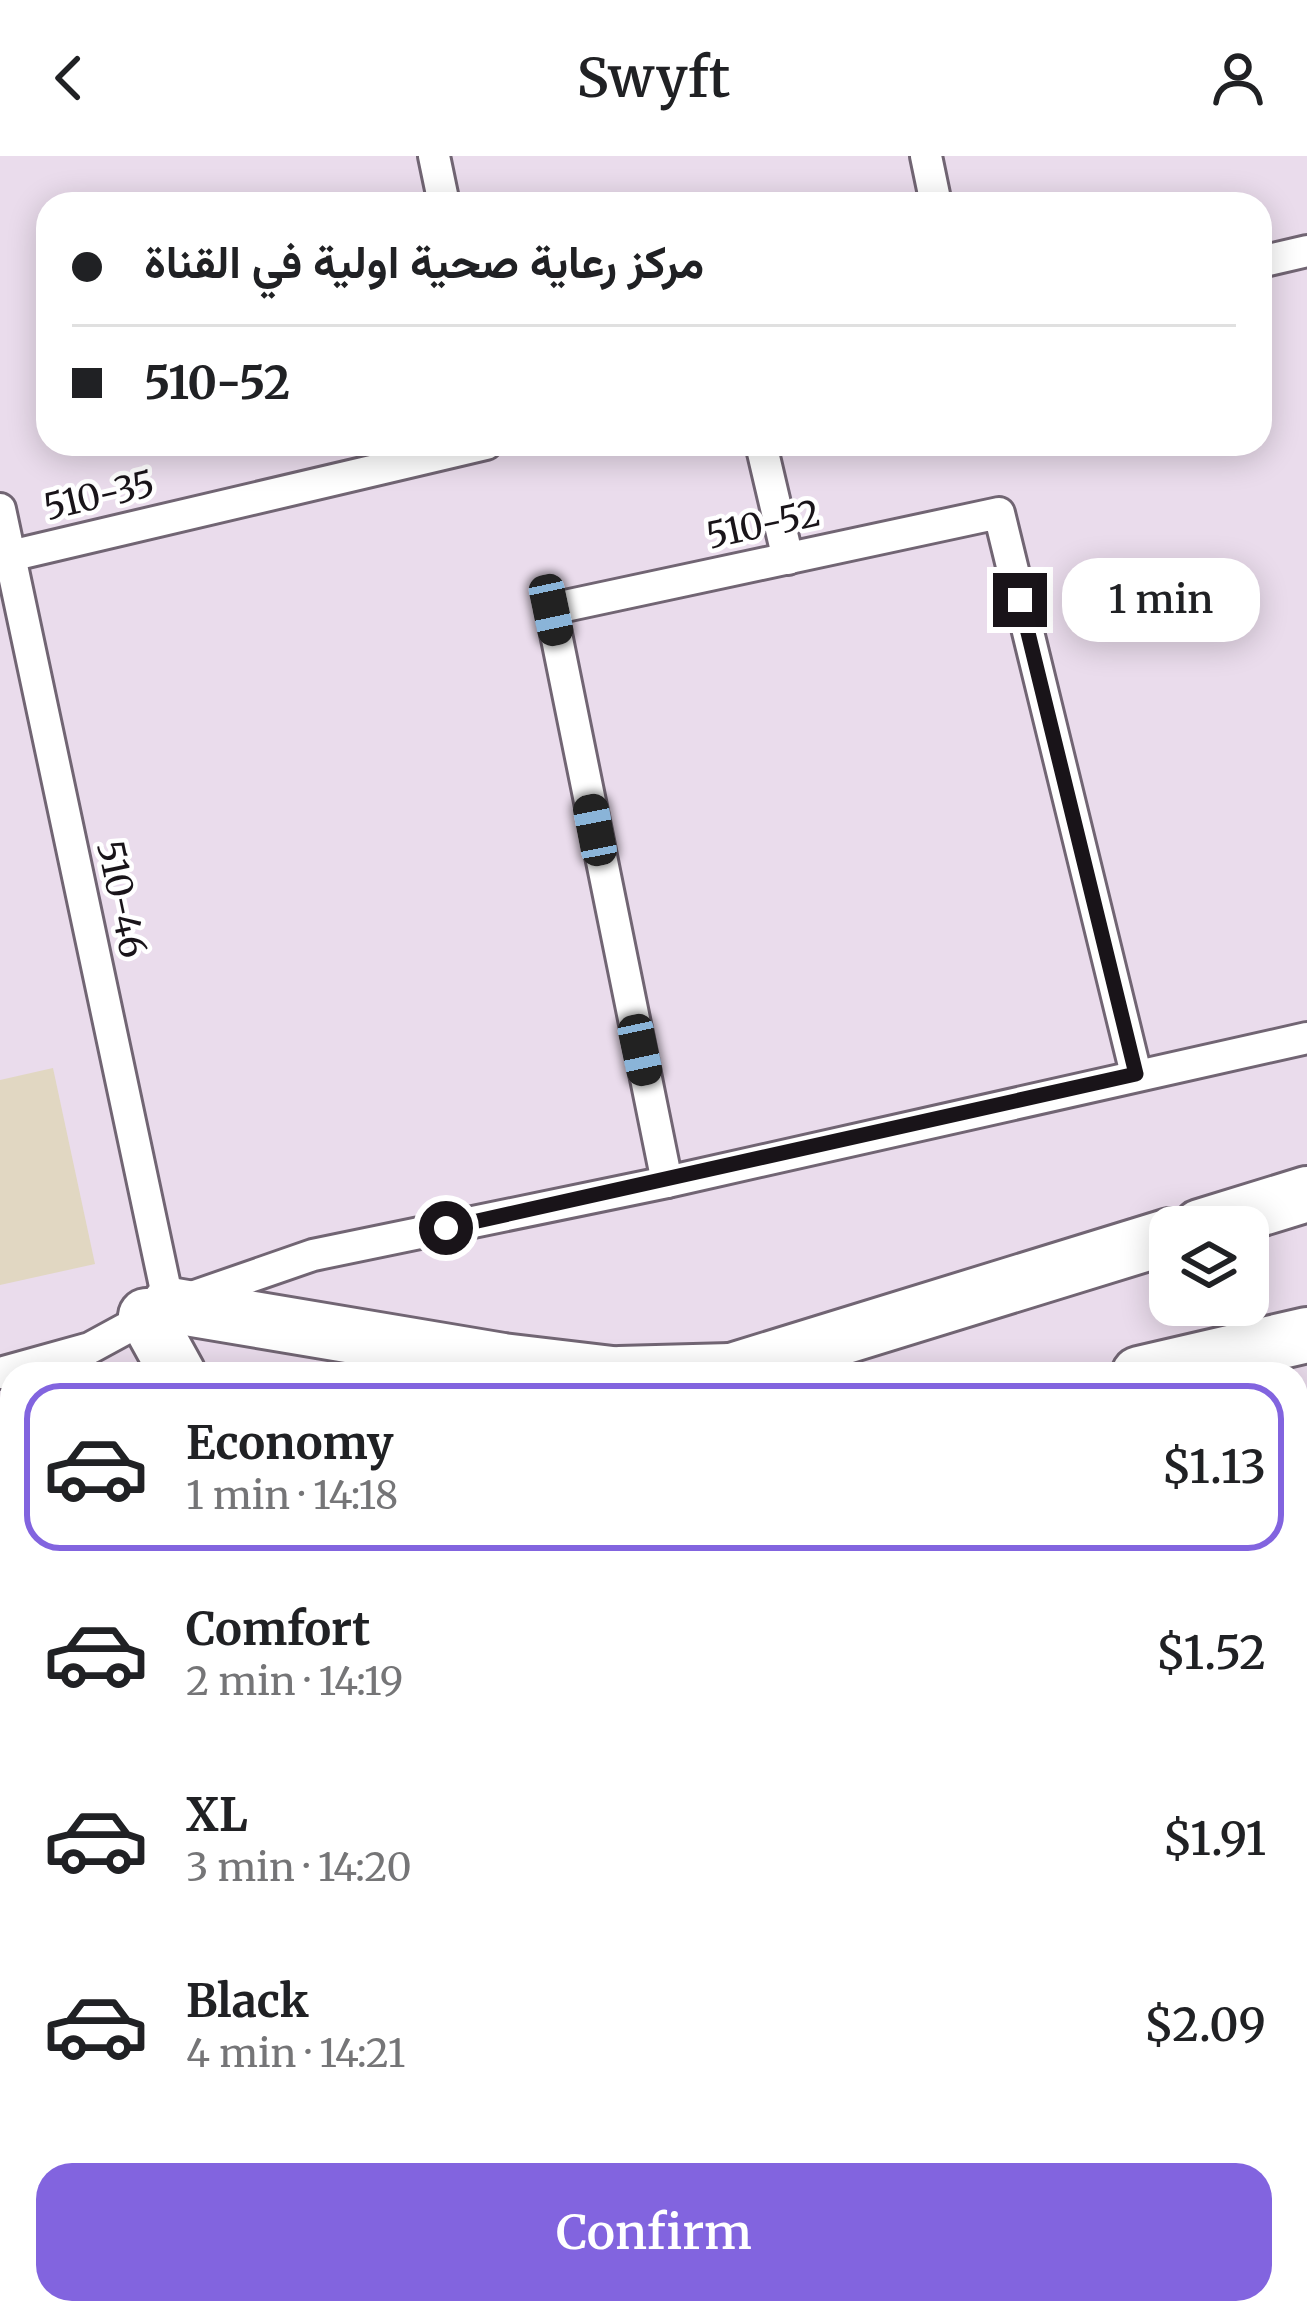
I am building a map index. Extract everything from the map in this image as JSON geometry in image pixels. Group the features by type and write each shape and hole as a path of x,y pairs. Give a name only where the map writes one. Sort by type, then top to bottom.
{"highway":[{"path":"1268,1206 1307,1194"},
{"path":"759,1362 1149,1242"},
{"path":"174,1362 157,1310 512,1362"},
{"path":"1191,1362 1307,1335"}],"street":[{"path":"434,156 442,192"},
{"path":"926,156 934,192"},
{"path":"1272,259 1307,251"},
{"name":"510-35","path":"10,556 435,456"},
{"path":"764,456 788,559"},
{"name":"510-46","path":"0,509 157,1310"},
{"name":"510-52","path":"667,1182 551,610 999,514 1136,1074"},
{"path":"38,1362 90,1348 157,1310 314,1255 667,1182 1307,1038"}],"shaded area":[{"path":"53,1068 95,1264 0,1285 0,1080"}],"route":[{"path":"446,1228 1136,1074 1020,600"}]}
